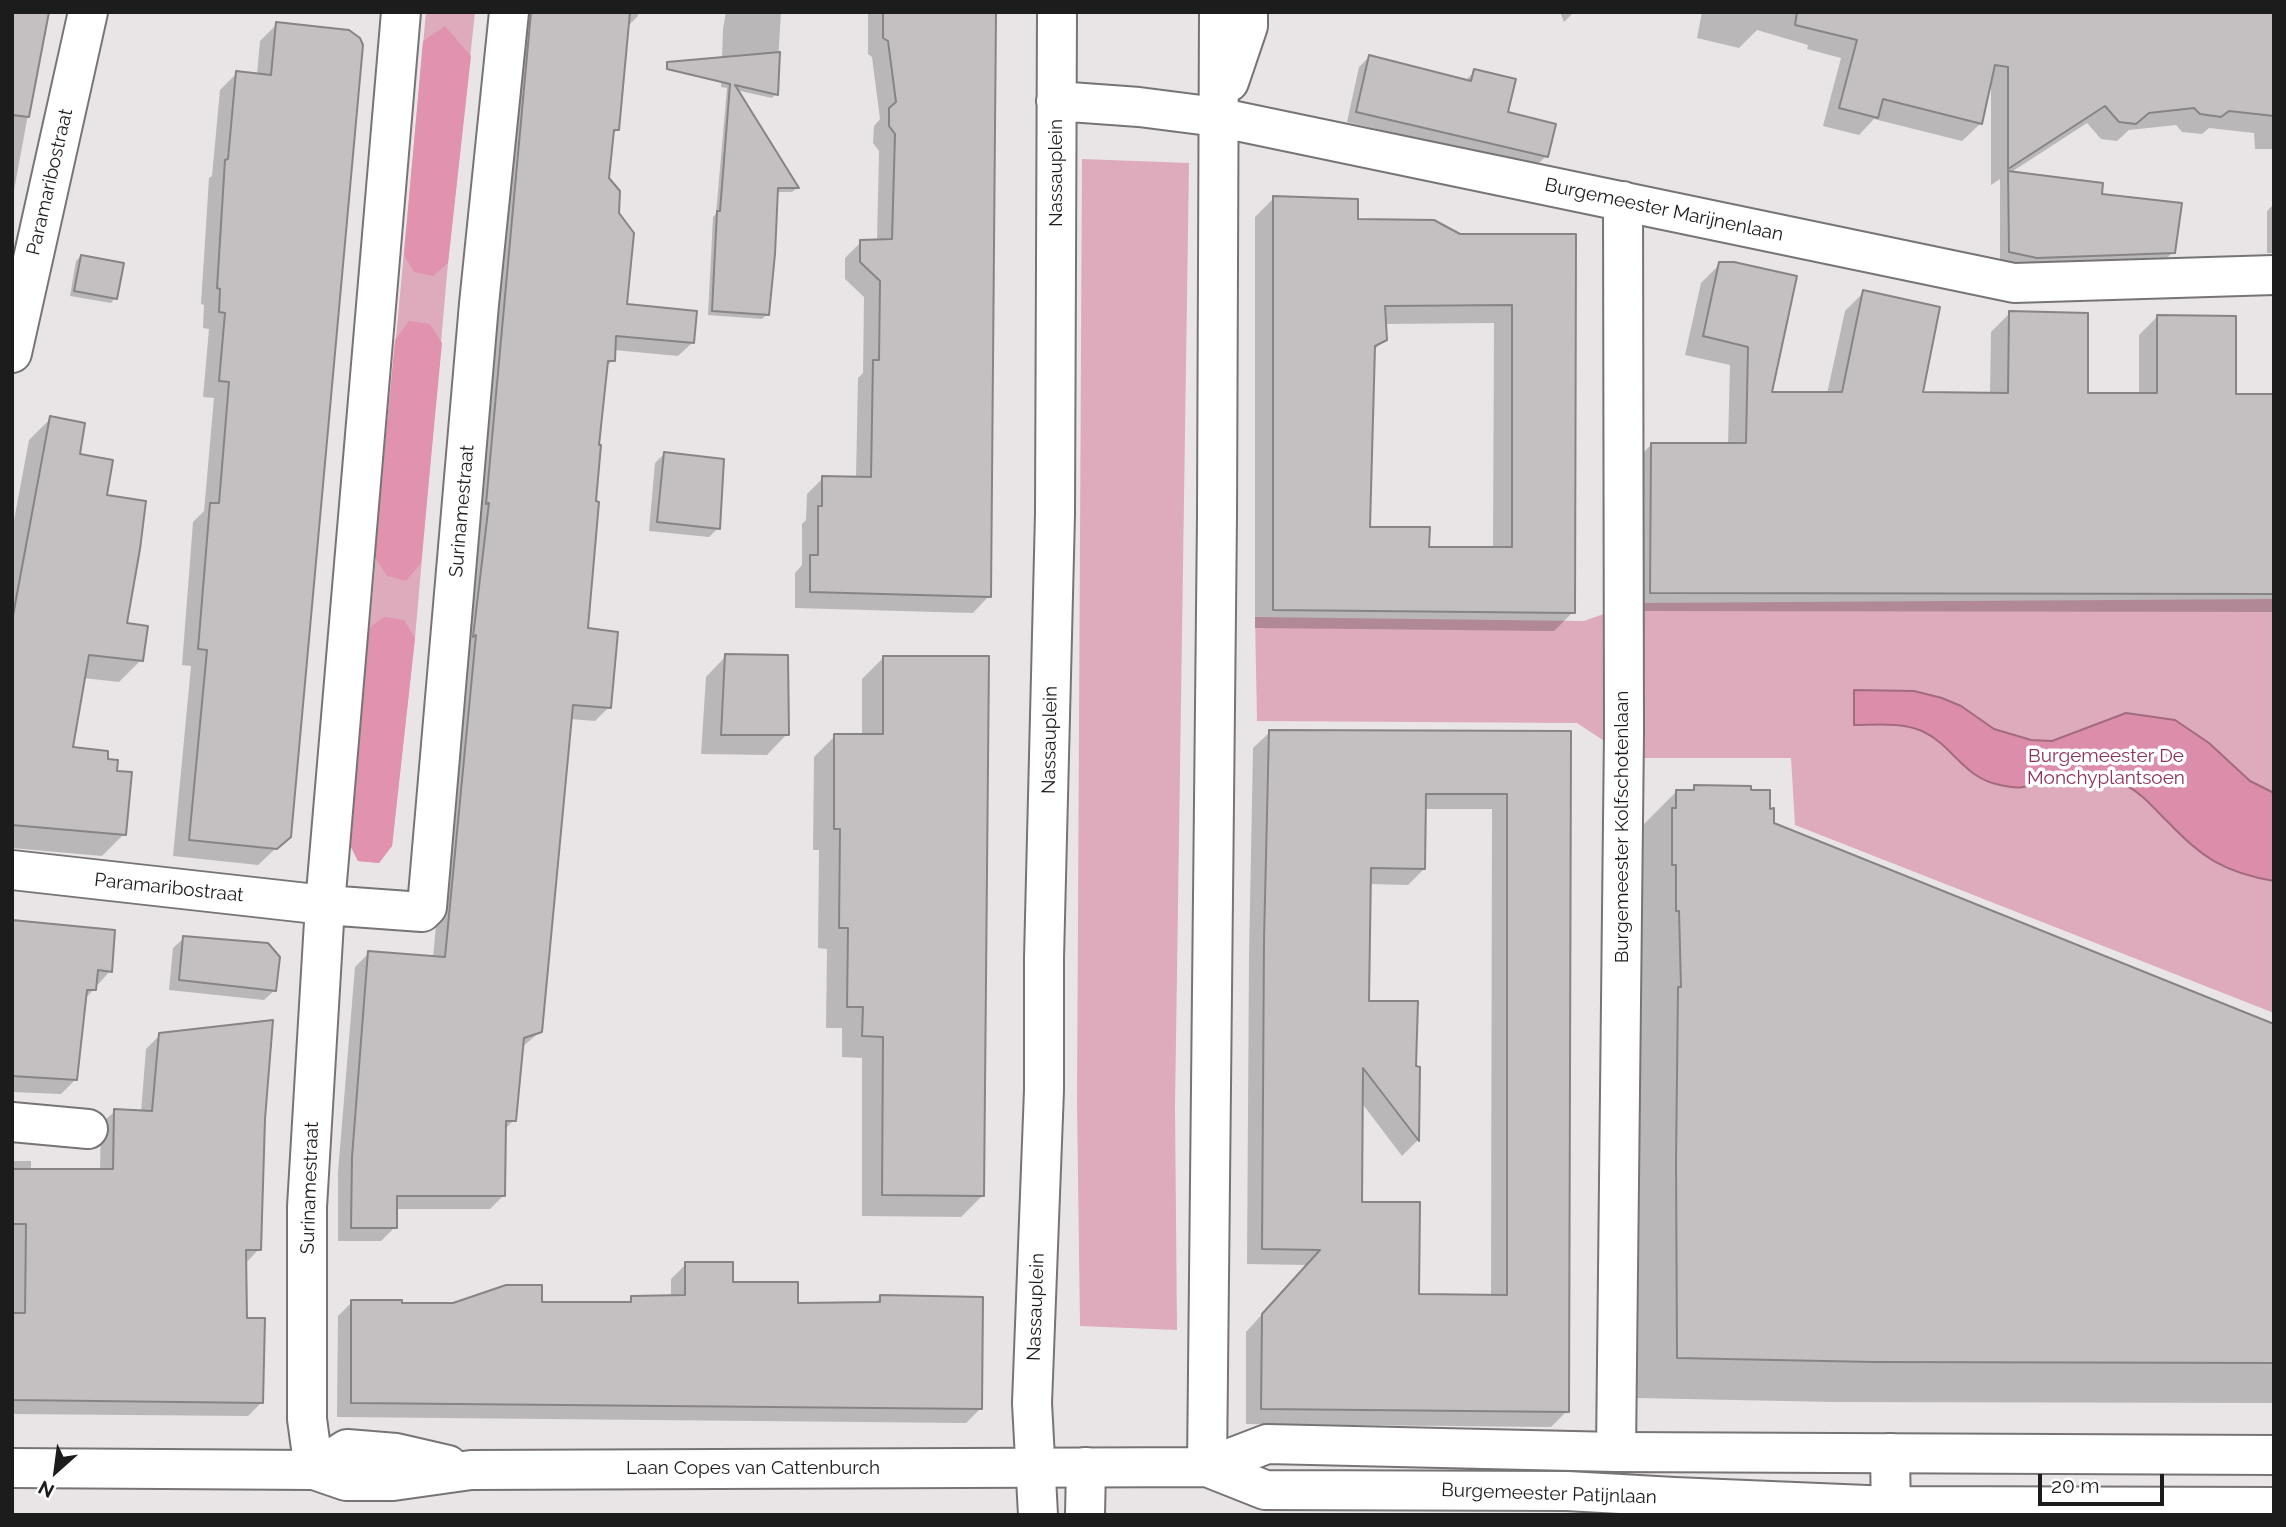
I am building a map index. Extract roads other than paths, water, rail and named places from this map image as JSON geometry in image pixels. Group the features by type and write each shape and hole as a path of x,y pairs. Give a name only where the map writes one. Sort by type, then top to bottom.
{"street":[{"name":"Paramaribostraat","path":"12,353 88,12"},
{"name":"Surinamestraat","path":"314,1470 307,1419 307,1207 326,905 401,12"},
{"name":"Surinamestraat","path":"326,905 422,912 427,907 479,304 509,12"},
{"name":"Nassauplein","path":"1038,1515 1032,1403 1044,1090 1044,958 1055,514 1057,12"},
{"path":"1207,1467 1219,12"},
{"path":"1217,117 1248,26 1248,12"},
{"name":"Burgemeester Marijnenlaan","path":"1056,101 1139,107 1217,117 2014,283 2274,275"},
{"name":"Burgemeester Kolfschotenlaan","path":"1616,1452 1623,746 1623,201"},
{"name":"Paramaribostraat","path":"12,870 326,905"},
{"path":"12,1122 88,1129"},
{"name":"Burgemeester Patijnlaan","path":"1034,1468 1207,1467 1267,1444 1616,1452 2274,1455"},
{"name":"Laan Copes van Cattenburch","path":"314,1470 347,1449 396,1453 471,1469 1034,1468"},
{"path":"1891,1453 1891,1510"},
{"path":"1085,1515 1086,1467"},
{"name":"Burgemeester Patijnlaan","path":"1207,1467 1265,1490 1567,1490 1891,1510 2274,1507"},
{"path":"12,1468 314,1470"}],"park label":[{"name":"Burgemeester De Monchyplantsoen","path":"2106,767"}]}
